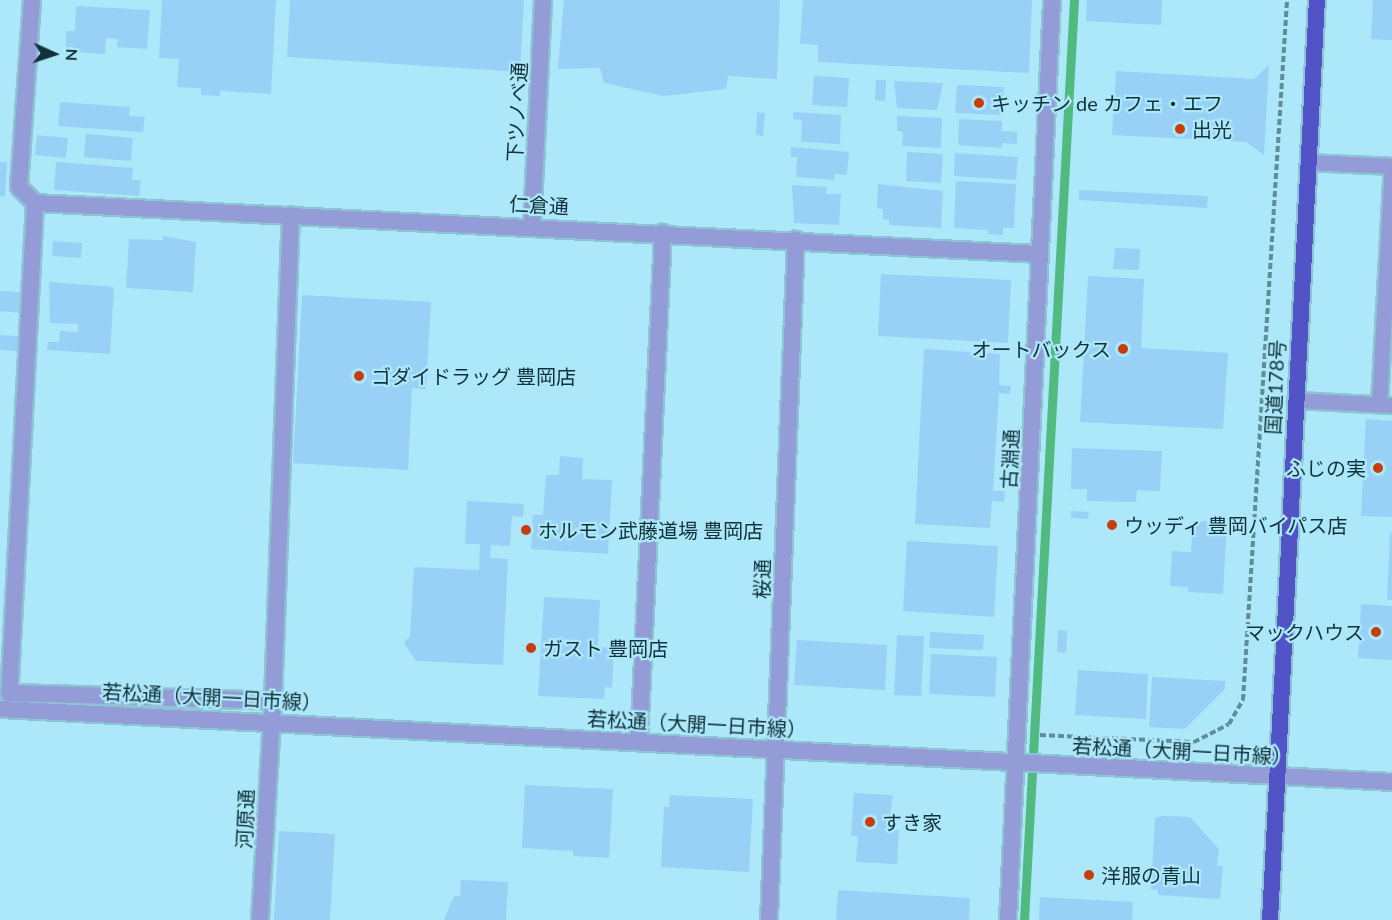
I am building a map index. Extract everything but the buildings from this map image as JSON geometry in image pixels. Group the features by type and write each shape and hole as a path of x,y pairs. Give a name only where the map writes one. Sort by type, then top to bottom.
{"highway":[{"name":"国道178号","path":"1270,920 1317,0"}],"street":[{"path":"33,0 19,187 35,203 9,693 273,701"},
{"name":"下ツノベ通","path":"532,225 543,0"},
{"name":"古淵通","path":"1008,920 1052,0"},
{"name":"仁倉通","path":"35,203 532,225 1040,254"},
{"name":"河原通","path":"260,920 273,701 291,215"},
{"path":"639,742 663,233"},
{"name":"桜通","path":"769,920 796,240"},
{"name":"若松通（大開一日市線）","path":"0,709 272,721 1392,782"}],"lane":[{"path":"1295,400 1385,404 1392,166 1308,162"}],"path":[{"path":"1038,735 1194,742 1228,724 1243,700 1287,0"}],"waterway":[{"path":"1024,920 1074,0"}],"place":[{"name":"キッチン de カフェ・エフ","path":"979,103"},
{"name":"出光","path":"1180,129"},
{"name":"オートバックス","path":"1123,349"},
{"name":"ゴダイドラッグ 豊岡店","path":"359,376"},
{"name":"ふじの実","path":"1378,468"},
{"name":"ウッディ 豊岡バイパス店","path":"1112,525"},
{"name":"ホルモン武藤道場 豊岡店","path":"526,530"},
{"name":"マックハウス","path":"1376,632"},
{"name":"ガスト 豊岡店","path":"531,648"},
{"name":"すき家","path":"870,822"},
{"name":"洋服の青山","path":"1089,875"}]}
